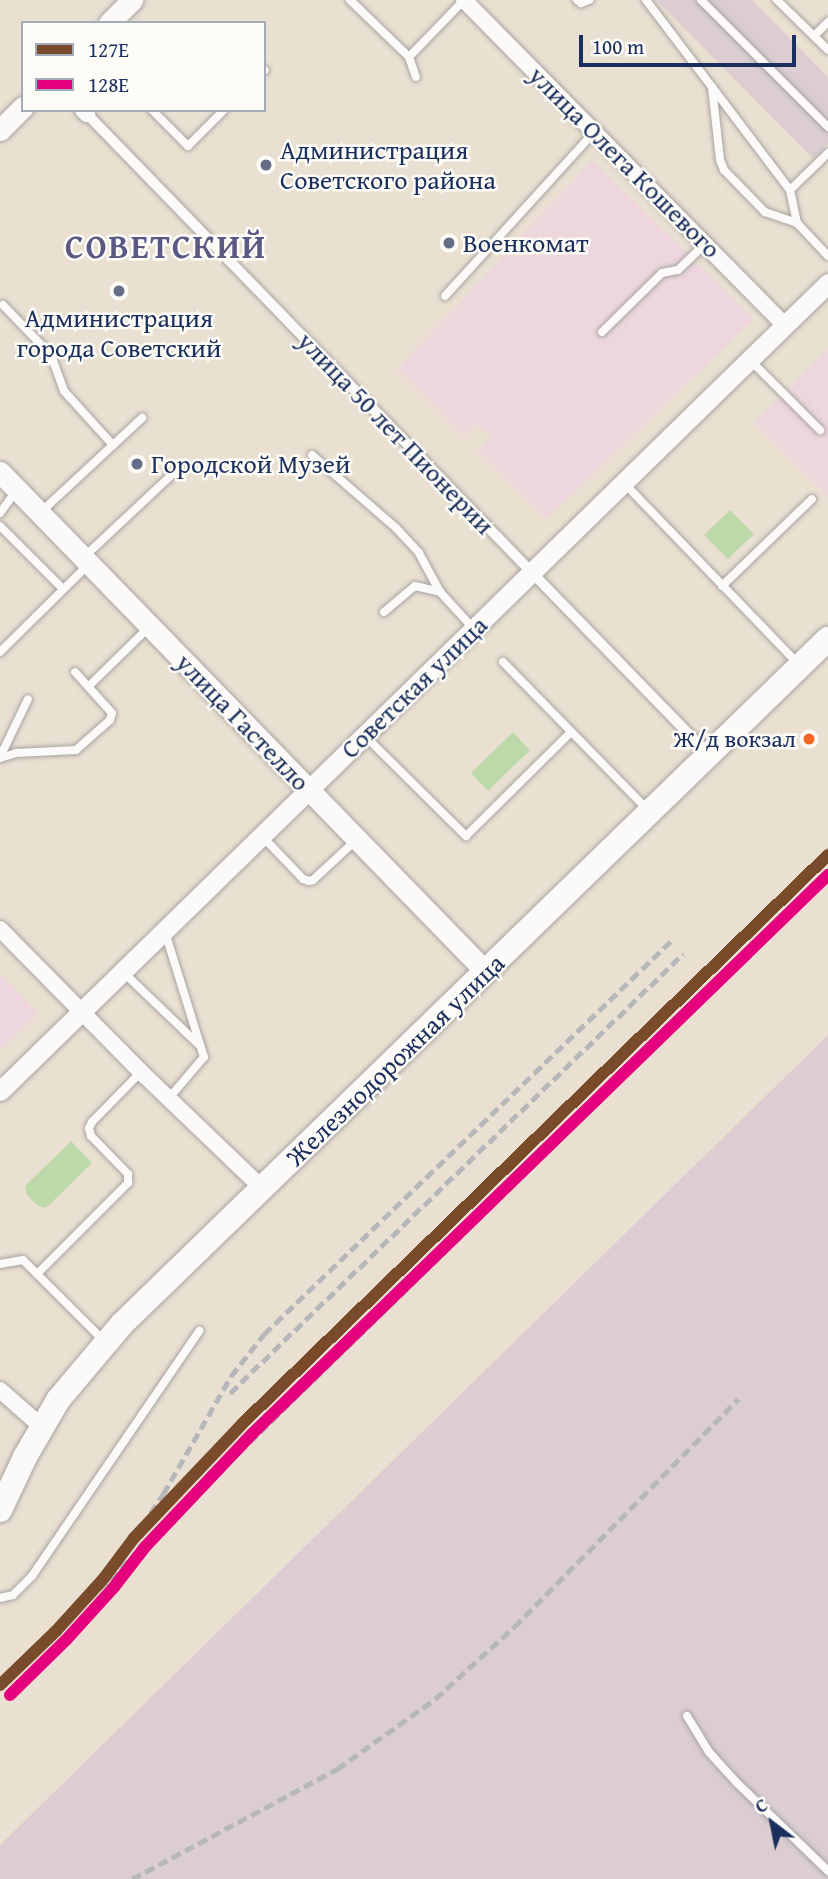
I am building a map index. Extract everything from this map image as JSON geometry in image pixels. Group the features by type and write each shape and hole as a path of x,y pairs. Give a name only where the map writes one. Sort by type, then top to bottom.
{"main road":[{"path":"111,21 132,0"},
{"path":"0,130 21,109"},
{"name":"улица Гастелло","path":"0,472 486,972"},
{"name":"Железнодорожная улица","path":"0,1510 42,1427 75,1378 105,1342 828,639"}],"street":[{"name":"улица Олега Кошевого","path":"464,0 785,325"},
{"name":"улица 50 лет Пионерии","path":"85,112 709,755"},
{"name":"Советская улица","path":"0,1091 828,283"},
{"path":"0,929 81,1013 262,1188"},
{"path":"0,1390 42,1427"}],"lane":[{"path":"350,0 409,57 416,77"},
{"path":"409,57 464,0"},
{"path":"576,0 581,3 589,0"},
{"path":"646,0 790,190 797,223"},
{"path":"701,0 828,127"},
{"path":"777,0 828,50"},
{"path":"814,36 828,22"},
{"path":"712,87 720,160 724,170 765,212 797,223 828,256"},
{"path":"154,112 188,146 222,112"},
{"path":"445,296 595,131"},
{"path":"790,190 828,153"},
{"path":"602,332 662,273 678,270 705,244"},
{"path":"3,305 51,355 64,391 113,445"},
{"path":"750,360 820,430"},
{"path":"40,513 142,418"},
{"path":"312,456 396,528 419,553 440,592 473,628"},
{"path":"0,653 63,589 86,561 179,468"},
{"path":"624,483 800,666"},
{"path":"0,513 17,489"},
{"path":"722,586 812,499"},
{"path":"0,526 63,589"},
{"path":"384,612 415,586 440,592"},
{"path":"89,686 149,626"},
{"path":"503,662 650,812"},
{"path":"0,758 16,753 76,750 110,720 112,713 75,672"},
{"path":"0,758 28,699"},
{"path":"364,735 466,836 571,732"},
{"path":"261,835 303,879 309,881 357,839"},
{"path":"165,930 203,1050 202,1062 169,1098"},
{"path":"123,972 200,1046"},
{"path":"37,1273 128,1183 128,1174 91,1136 89,1128 141,1072"},
{"path":"0,1264 23,1259 105,1342"},
{"path":"0,1598 13,1595 32,1576 199,1331"},
{"path":"687,1716 709,1752 737,1783 828,1871"}],"shaded area":[{"path":"656,0 752,0 828,77 828,144 813,158"},
{"path":"592,160 754,319 546,519 478,450 491,437 477,423 464,436 398,369"},
{"path":"828,349 828,497 754,423"},
{"path":"0,974 38,1013 0,1050"},
{"path":"828,1035 828,1879 0,1879 0,1845"}],"green space":[{"path":"730,510 754,534 728,559 704,535"},
{"path":"513,732 530,750 488,791 471,773"},
{"path":"71,1141 92,1163 46,1208 38,1206 27,1195 25,1186"}],"railway":[{"path":"56,1631 828,878"},
{"path":"134,1538 163,1494 231,1376 264,1334 671,941"},
{"path":"230,1393 683,954"},
{"path":"132,1879 337,1769 435,1699 514,1627 738,1399"}],"transit line":[{"name":"127Е","path":"0,1685 56,1631 104,1578 134,1538 242,1424 828,855"},
{"name":"128Е","path":"10,1695 66,1640 114,1587 145,1547 252,1434 828,875"}],"place":[{"name":"Администрация Советского района","path":"266,165"},
{"name":"Военкомат","path":"449,243"},
{"name":"Администрация города Советский","path":"119,291"},
{"name":"Городской Музей","path":"137,464"},
{"name":"Ж/д вокзал","path":"809,739"}],"district":[{"name":"СОВЕТСКИЙ","path":"166,247"}]}
